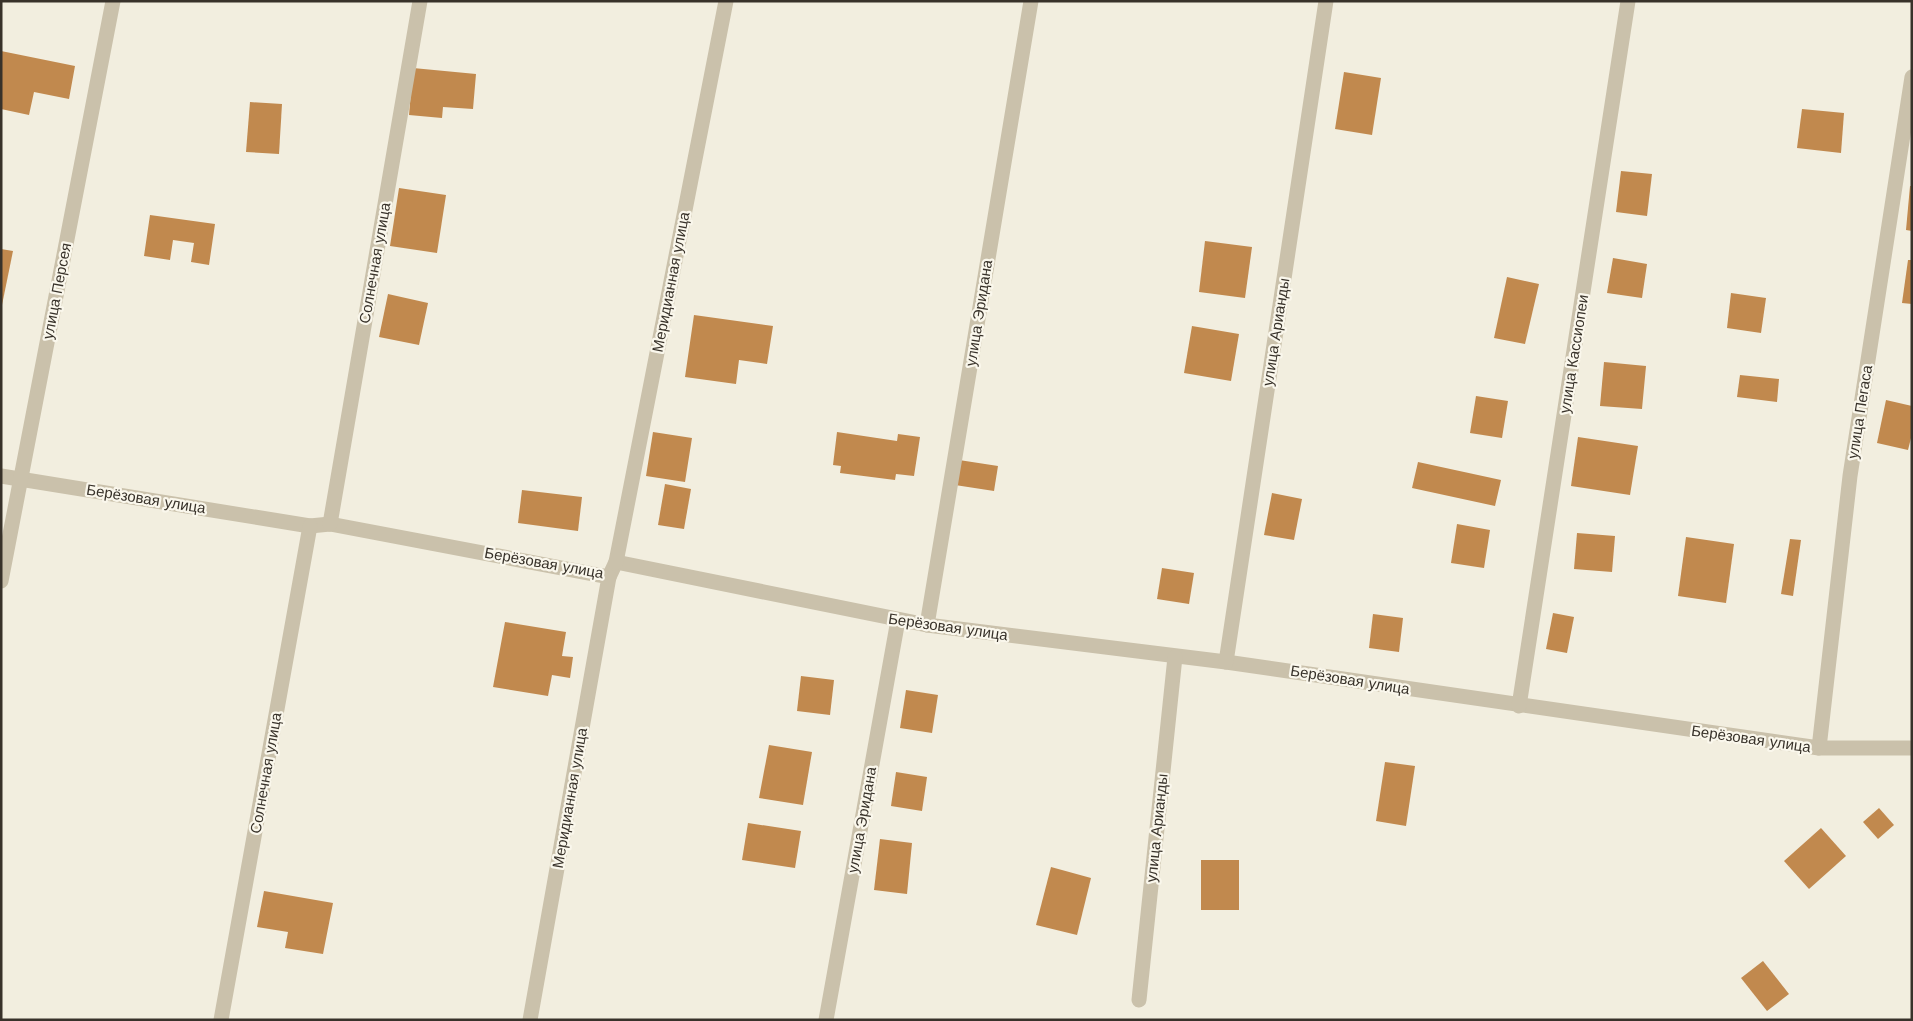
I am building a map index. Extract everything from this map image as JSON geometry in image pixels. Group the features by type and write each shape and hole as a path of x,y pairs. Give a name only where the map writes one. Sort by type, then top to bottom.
{"street":[{"name":"улица Персея","path":"1,581 113,1"},
{"name":"Солнечная улица","path":"330,524 420,1"},
{"name":"Меридианная улица","path":"616,562 726,1"},
{"name":"улица Эридана","path":"927,626 1030,1"},
{"name":"улица Арианды","path":"1226,662 1326,1"},
{"name":"улица Кассиопеи","path":"1519,706 1628,1"},
{"name":"улица Пегаса","path":"1818,748 1850,476 1912,77"},
{"name":"Берёзовая улица","path":"1,476 310,526 330,524 609,577 616,562 927,626 1226,662 1818,748 1912,748"},
{"name":"Солнечная улица","path":"221,1020 310,526"},
{"name":"Меридианная улица","path":"530,1020 609,577"},
{"name":"улица Эридана","path":"826,1020 898,620"},
{"name":"улица Арианды","path":"1139,1000 1175,656"}],"building":[{"path":"1,51 75,66 69,99 34,92 29,115 1,109"},
{"path":"413,68 476,74 473,109 443,107 442,118 409,115"},
{"path":"1344,72 1381,78 1372,135 1335,129"},
{"path":"250,102 282,104 279,154 246,152"},
{"path":"1802,109 1844,113 1841,153 1797,148"},
{"path":"1621,171 1652,174 1647,216 1616,212"},
{"path":"1910,186 1912,186 1912,231 1906,230"},
{"path":"399,188 446,195 437,253 390,246"},
{"path":"150,215 215,224 209,265 191,262 194,243 173,240 170,260 144,256"},
{"path":"1205,241 1252,247 1245,298 1199,292"},
{"path":"1,249 13,251 2,305 1,305"},
{"path":"1613,258 1647,264 1642,298 1607,293"},
{"path":"1908,260 1912,260 1912,304 1902,303"},
{"path":"1507,277 1539,284 1525,344 1494,338"},
{"path":"1731,293 1766,298 1761,333 1727,328"},
{"path":"388,294 428,303 419,345 379,337"},
{"path":"694,315 773,326 767,364 739,360 736,384 685,377"},
{"path":"1192,326 1239,334 1231,381 1184,373"},
{"path":"1604,362 1646,366 1642,409 1600,406"},
{"path":"1740,375 1779,379 1777,402 1737,397"},
{"path":"1476,396 1508,401 1502,438 1470,433"},
{"path":"1886,400 1912,406 1912,434 1908,450 1877,443"},
{"path":"653,432 692,438 685,482 646,476"},
{"path":"837,432 897,441 898,434 920,437 914,476 896,474 895,480 840,473 841,466 833,465"},
{"path":"1578,437 1638,446 1630,495 1571,486"},
{"path":"959,460 998,466 994,491 955,485"},
{"path":"1418,462 1501,480 1495,506 1412,488"},
{"path":"665,484 691,489 684,529 658,525"},
{"path":"522,490 582,497 578,531 518,523"},
{"path":"1272,493 1302,499 1294,540 1264,535"},
{"path":"1457,524 1490,530 1484,568 1451,563"},
{"path":"1577,533 1615,536 1612,572 1574,569"},
{"path":"1686,537 1734,544 1726,603 1678,596"},
{"path":"1790,539 1801,540 1793,596 1781,594"},
{"path":"1162,568 1194,573 1189,604 1157,599"},
{"path":"1553,613 1574,617 1567,653 1546,649"},
{"path":"1373,614 1403,618 1399,652 1369,648"},
{"path":"505,622 566,632 562,656 573,657 570,678 552,675 548,696 493,687"},
{"path":"801,676 834,680 830,715 797,711"},
{"path":"906,690 938,695 932,733 900,728"},
{"path":"769,745 812,752 803,805 759,798"},
{"path":"1385,762 1415,766 1406,826 1376,821"},
{"path":"896,772 927,777 922,811 891,806"},
{"path":"1879,808 1894,825 1878,839 1863,822"},
{"path":"748,823 801,831 795,868 742,860"},
{"path":"1821,828 1846,856 1809,889 1784,861"},
{"path":"880,839 912,843 907,894 874,890"},
{"path":"1201,860 1239,860 1239,910 1201,910"},
{"path":"1051,867 1091,878 1077,935 1036,925"},
{"path":"264,891 333,903 323,954 285,948 288,932 257,927"},
{"path":"1763,961 1789,994 1767,1011 1741,978"}]}
